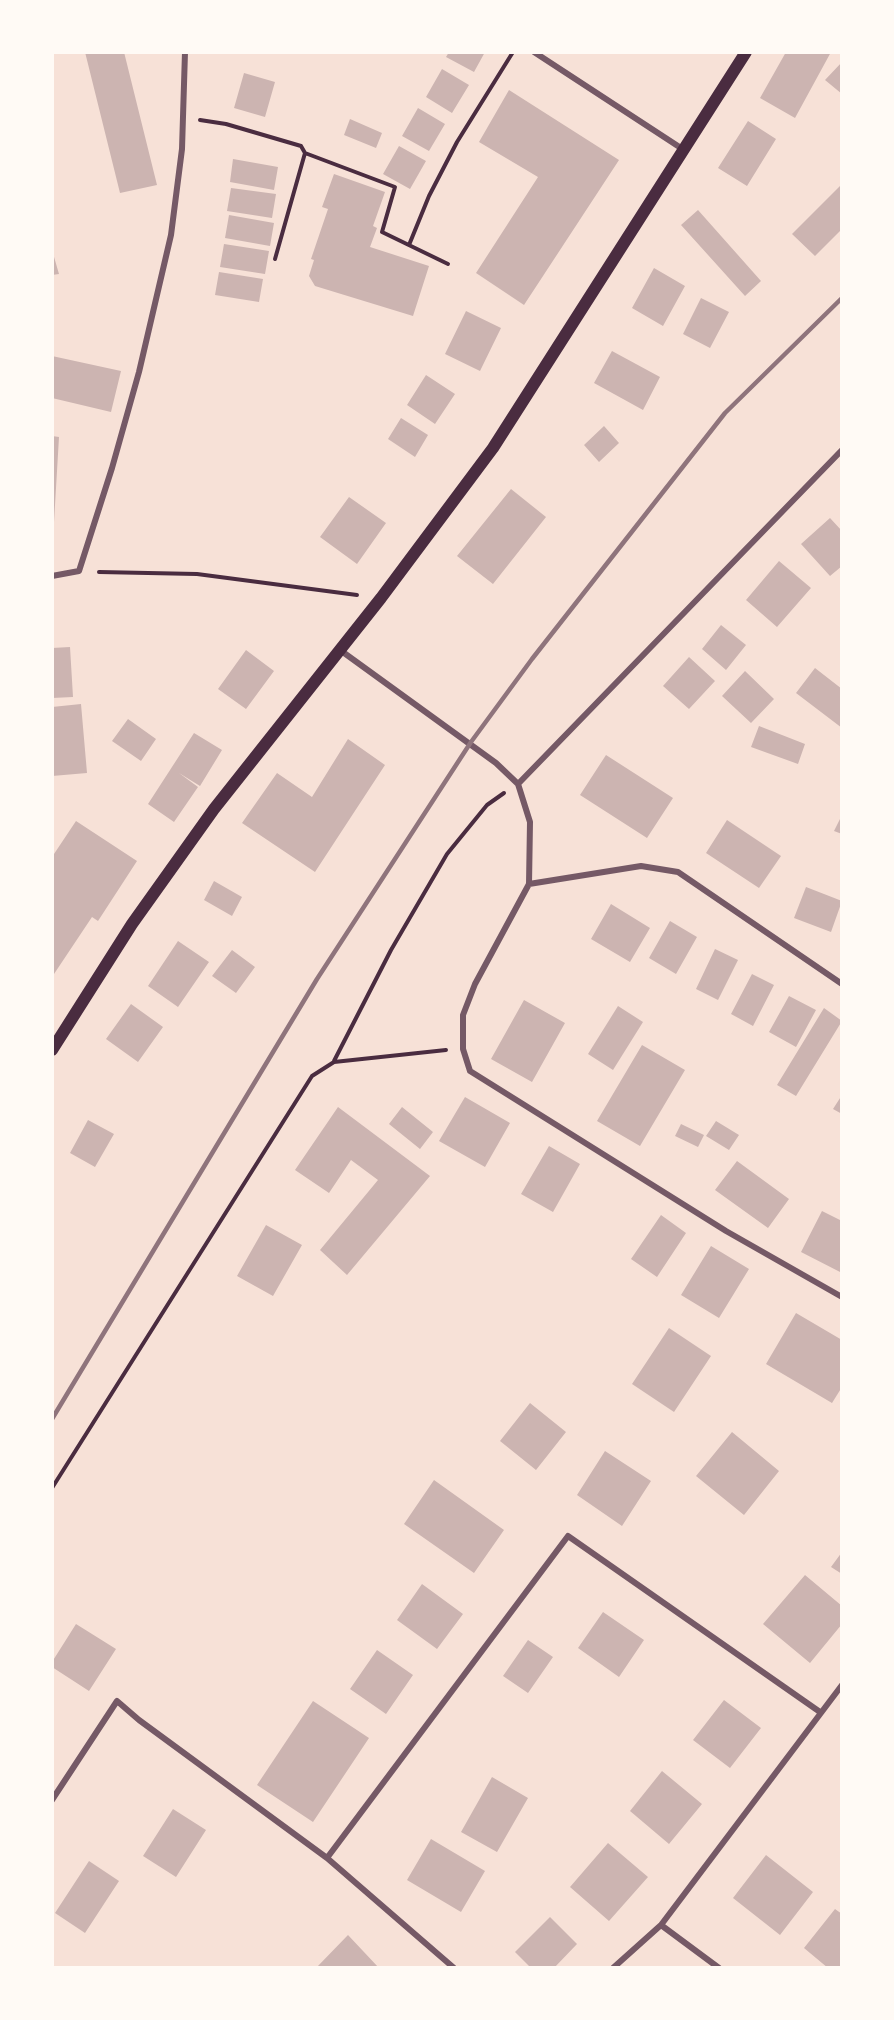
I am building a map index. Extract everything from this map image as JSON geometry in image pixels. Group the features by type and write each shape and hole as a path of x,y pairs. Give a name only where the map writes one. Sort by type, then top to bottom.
{"main road":[{"path":"52,1050 132,924 207,819 381,598 493,448 746,52"}],"street":[{"path":"52,576 79,571 112,468 171,235 183,117 185,52"},
{"path":"534,52 684,150"},
{"path":"518,784 842,450"},
{"path":"340,650 471,742 518,784 530,822 529,884 475,984 464,1015 463,1049 470,1071 726,1231 842,1297"},
{"path":"529,884 641,866 678,872 842,984"},
{"path":"327,1858 568,1536 820,1712"},
{"path":"613,1968 661,1925 842,1685"},
{"path":"52,1800 117,1701 139,1720 327,1858 454,1968"},
{"path":"661,1925 719,1968"}],"path":[{"path":"409,245 429,196 457,142 513,52"},
{"path":"183,117 226,124 301,146 305,153 395,187 381,232 448,264"},
{"path":"275,259 305,153"},
{"path":"79,571 197,574 381,598"},
{"path":"334,1062 391,950 447,854 487,805 518,784"},
{"path":"52,1488 312,1076 334,1062 463,1049"}],"building":[{"path":"85,52 124,52 157,185 120,193"},
{"path":"449,52 485,52 474,72 446,57"},
{"path":"786,52 831,52 795,118 760,98"},
{"path":"842,62 842,94 825,80"},
{"path":"442,69 469,85 452,113 426,97"},
{"path":"244,73 275,82 265,117 234,108"},
{"path":"509,90 619,160 524,305 476,273 538,177 479,142"},
{"path":"418,108 445,124 429,151 402,136"},
{"path":"350,119 382,133 376,148 344,135"},
{"path":"748,121 776,139 747,186 718,168"},
{"path":"399,146 426,161 410,189 383,174"},
{"path":"233,159 278,167 274,190 230,182"},
{"path":"334,174 385,192 373,226 377,228 370,247 429,266 413,316 315,286 309,276 314,260 311,259 328,209 322,207"},
{"path":"842,184 842,229 815,256 792,234"},
{"path":"231,188 276,194 272,218 227,211"},
{"path":"698,210 761,281 745,296 681,225"},
{"path":"229,215 274,223 270,246 225,238"},
{"path":"224,244 269,251 265,274 220,267"},
{"path":"52,250 59,274 52,275"},
{"path":"654,268 685,286 663,326 632,308"},
{"path":"219,272 263,279 259,302 215,295"},
{"path":"701,298 729,312 710,348 683,334"},
{"path":"466,311 501,328 480,371 445,354"},
{"path":"612,351 660,377 643,410 594,383"},
{"path":"52,356 121,371 111,412 52,398"},
{"path":"426,375 455,394 435,424 407,405"},
{"path":"401,418 428,435 415,457 388,439"},
{"path":"604,426 619,443 599,462 584,445"},
{"path":"52,436 59,437 54,522 52,522"},
{"path":"511,489 546,517 493,584 457,556"},
{"path":"349,497 386,523 357,564 320,537"},
{"path":"830,518 842,531 842,566 830,576 801,544"},
{"path":"779,561 811,588 777,627 746,600"},
{"path":"721,625 746,645 726,670 702,649"},
{"path":"70,647 73,697 52,698 52,648"},
{"path":"246,650 274,671 246,709 218,689"},
{"path":"689,657 715,681 689,709 663,686"},
{"path":"815,668 842,689 842,728 796,693"},
{"path":"745,671 774,699 751,723 722,696"},
{"path":"81,704 87,773 52,776 52,707"},
{"path":"128,719 156,739 141,761 112,741"},
{"path":"759,726 805,744 798,764 751,747"},
{"path":"194,733 222,750 200,786 179,773 198,787 174,822 148,804"},
{"path":"348,739 385,765 315,872 242,823 277,773 312,797"},
{"path":"606,755 673,798 647,838 580,795"},
{"path":"842,815 842,834 834,831"},
{"path":"727,820 781,856 759,888 706,853"},
{"path":"76,821 137,861 98,921 92,917 52,977 52,857"},
{"path":"214,881 242,897 232,916 204,900"},
{"path":"806,887 842,901 831,932 794,918"},
{"path":"611,904 650,928 630,962 591,939"},
{"path":"670,921 697,937 676,974 649,958"},
{"path":"178,941 209,962 178,1007 148,986"},
{"path":"715,949 738,960 718,1000 696,989"},
{"path":"232,950 255,967 236,993 212,976"},
{"path":"752,974 774,985 753,1026 731,1014"},
{"path":"789,996 816,1010 796,1047 769,1032"},
{"path":"524,1000 565,1023 532,1082 491,1059"},
{"path":"131,1004 163,1027 138,1062 106,1039"},
{"path":"618,1006 643,1022 613,1070 588,1054"},
{"path":"824,1008 842,1021 796,1096 777,1085"},
{"path":"642,1045 685,1070 640,1146 597,1121"},
{"path":"842,1095 842,1114 833,1109"},
{"path":"465,1097 510,1123 485,1167 439,1141"},
{"path":"338,1107 430,1176 347,1275 320,1250 378,1180 351,1160 329,1193 295,1170"},
{"path":"402,1107 433,1132 420,1149 389,1124"},
{"path":"88,1120 114,1134 95,1167 70,1153"},
{"path":"716,1121 739,1135 729,1150 706,1136"},
{"path":"681,1124 704,1135 698,1147 675,1136"},
{"path":"549,1146 580,1164 553,1212 521,1194"},
{"path":"737,1161 789,1199 768,1228 715,1190"},
{"path":"822,1211 842,1221 842,1273 801,1252"},
{"path":"661,1215 686,1233 657,1277 631,1259"},
{"path":"266,1225 302,1245 273,1296 237,1276"},
{"path":"711,1246 749,1269 719,1318 681,1295"},
{"path":"796,1313 842,1340 842,1387 832,1403 766,1364"},
{"path":"669,1328 711,1356 674,1412 632,1384"},
{"path":"530,1403 566,1432 536,1470 500,1441"},
{"path":"732,1432 779,1471 744,1515 696,1476"},
{"path":"605,1451 651,1481 622,1526 577,1495"},
{"path":"434,1480 504,1530 474,1573 404,1524"},
{"path":"842,1552 842,1574 831,1567"},
{"path":"805,1575 842,1606 842,1624 810,1663 763,1624"},
{"path":"422,1584 463,1614 437,1649 397,1620"},
{"path":"603,1612 644,1640 619,1677 578,1648"},
{"path":"76,1624 116,1649 89,1691 52,1667 52,1662"},
{"path":"528,1640 553,1657 528,1693 503,1676"},
{"path":"377,1650 413,1675 386,1714 350,1689"},
{"path":"724,1700 761,1728 730,1768 693,1740"},
{"path":"313,1701 369,1738 313,1822 257,1785"},
{"path":"662,1771 702,1804 669,1844 630,1811"},
{"path":"492,1777 528,1798 497,1852 461,1832"},
{"path":"173,1809 206,1830 176,1877 143,1856"},
{"path":"431,1839 485,1871 461,1912 407,1880"},
{"path":"608,1843 648,1877 609,1921 570,1887"},
{"path":"766,1855 813,1892 780,1935 733,1898"},
{"path":"89,1861 119,1881 85,1933 55,1913"},
{"path":"835,1909 842,1914 842,1968 828,1968 804,1948"},
{"path":"550,1917 577,1944 554,1968 531,1968 515,1952"},
{"path":"348,1935 379,1968 316,1968"}],"railway":[{"path":"52,1419 317,979 471,742 532,659 725,413 842,298"}]}
